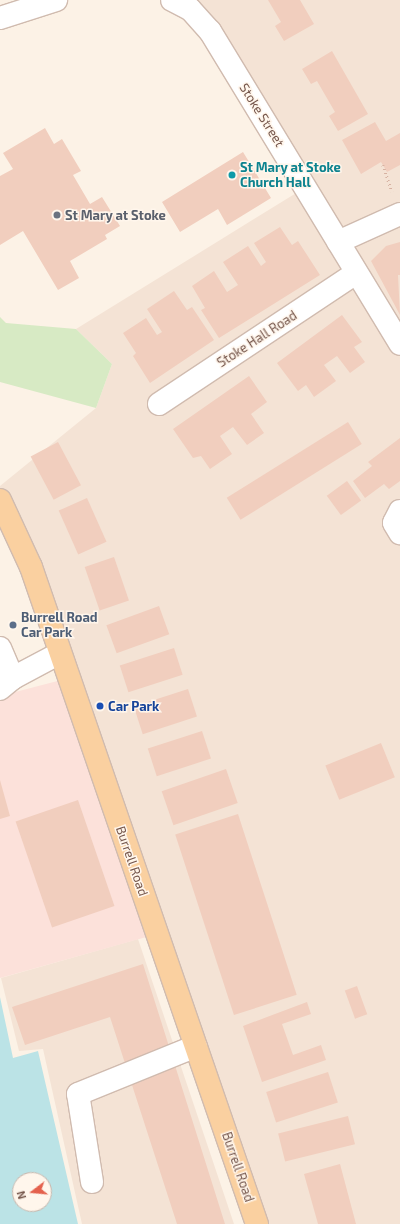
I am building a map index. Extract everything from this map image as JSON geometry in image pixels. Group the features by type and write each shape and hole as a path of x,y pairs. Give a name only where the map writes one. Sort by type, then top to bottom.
{"main road":[{"name":"Burrell Road","path":"0,500 24,547 257,1224"}],"street":[{"path":"0,18 56,0"},
{"name":"Stoke Street","path":"172,0 190,9 210,31 281,143 355,274 400,344"},
{"path":"338,242 400,214"},
{"name":"Stoke Hall Road","path":"159,404 355,274"},
{"path":"400,511 394,522 400,532"},
{"path":"0,648 6,684 60,653"},
{"path":"92,1182 78,1094 196,1046"}],"shaded area":[{"path":"172,0 400,0 400,1224 257,1224 0,500 0,486 96,408 112,364 76,329 306,187 264,117"},
{"path":"69,678 157,934 0,978 0,696"},
{"path":"138,939 234,1224 82,1224 43,1049 19,1051 1,978"}],"green space":[{"path":"0,317 6,323 76,329 112,364 96,408 0,382"}],"water":[{"path":"0,997 13,1058 38,1051 78,1224 0,1224"}],"building":[{"path":"268,0 300,0 314,24 284,41 275,26 281,22"},
{"path":"332,51 368,114 338,131 329,116 335,112 317,81 311,84 302,69"},
{"path":"375,122 386,141 400,133 400,165 387,172 381,162 361,174 342,140"},
{"name":"St Mary at Stoke","path":"45,128 54,144 62,139 81,171 73,175 90,204 102,197 120,226 105,235 107,239 70,261 79,278 58,290 23,231 0,245 0,176 13,169 3,153"},
{"name":"St Mary at Stoke Church Hall","path":"243,152 271,198 227,225 218,209 180,232 162,202"},
{"path":"280,227 292,245 298,241 320,275 219,338 201,310 205,308 192,286 214,271 227,292 238,285 223,262 248,246 261,266 266,262 254,243"},
{"path":"400,242 400,275 398,275 400,315 371,261 386,246"},
{"path":"174,291 187,310 192,307 214,340 150,383 133,356 136,353 123,333 146,318 157,335 162,332 147,309"},
{"path":"342,315 362,342 354,347 365,362 350,373 337,356 324,365 336,381 314,397 306,385 298,391 277,363"},
{"path":"249,376 267,402 251,414 264,433 247,445 233,427 220,436 232,454 210,469 201,456 193,458 173,429"},
{"path":"348,422 362,444 241,520 227,498"},
{"path":"400,438 400,481 389,489 384,484 365,498 353,481 372,466 368,462"},
{"path":"58,442 81,485 54,500 31,457"},
{"path":"347,481 361,500 341,515 327,496"},
{"path":"87,498 107,542 78,554 59,511"},
{"path":"114,557 129,600 100,611 85,567"},
{"path":"159,606 169,634 117,653 106,625"},
{"path":"174,648 183,675 128,692 120,666"},
{"path":"188,689 197,717 143,734 134,707"},
{"path":"202,731 211,759 157,776 148,749"},
{"path":"381,743 395,777 339,800 325,765"},
{"path":"226,769 238,803 173,825 162,791"},
{"path":"0,780 10,816 0,819"},
{"path":"78,800 114,906 52,927 16,821"},
{"path":"238,814 297,995 234,1015 175,834"},
{"path":"143,964 225,1224 177,1224 110,1017 25,1045 12,1007"},
{"path":"357,986 367,1014 355,1019 345,990"},
{"path":"307,1002 311,1014 282,1024 293,1055 321,1045 326,1060 262,1082 243,1026"},
{"path":"328,1072 338,1102 276,1123 266,1092"},
{"path":"348,1116 355,1144 285,1162 278,1133"},
{"path":"340,1164 356,1224 318,1224 304,1174"}],"place":[{"name":"St Mary at Stoke Church Hall","path":"232,175"},
{"name":"St Mary at Stoke","path":"57,215"},
{"name":"Burrell Road Car Park","path":"13,625"},
{"name":"Car Park","path":"100,706"}]}
